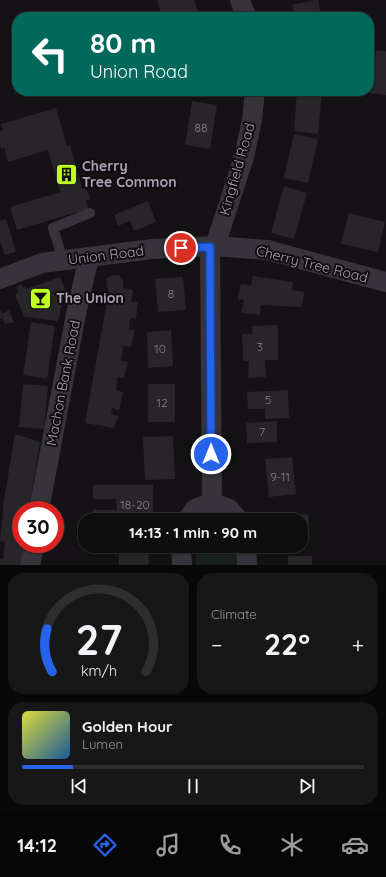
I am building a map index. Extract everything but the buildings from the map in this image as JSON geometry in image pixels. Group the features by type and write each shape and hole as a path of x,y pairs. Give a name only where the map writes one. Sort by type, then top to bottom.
{"street":[{"path":"240,0 244,12"},
{"name":"Kingfield Road","path":"212,502 212,247 244,157 252,120 254,96"},
{"name":"Union Road","path":"0,279 42,263 152,249 212,247"},
{"name":"Cherry Tree Road","path":"212,247 267,250 386,282"},
{"name":"Machon Bank Road","path":"41,501 76,314 89,257"},
{"path":"192,513 195,509 212,502 229,509 233,513"},
{"path":"30,565 32,553"},
{"path":"181,553 182,565"},
{"path":"246,553 247,565"}],"lane":[{"path":"63,260 53,228 90,213"}],"shaded area":[{"path":"195,553 236,553 237,565 196,565"}],"place":[{"name":"Cherry Tree Common","path":"67,174"},
{"name":"The Union","path":"40,298"}],"route":[{"path":"181,248 210,247 211,454"}]}
